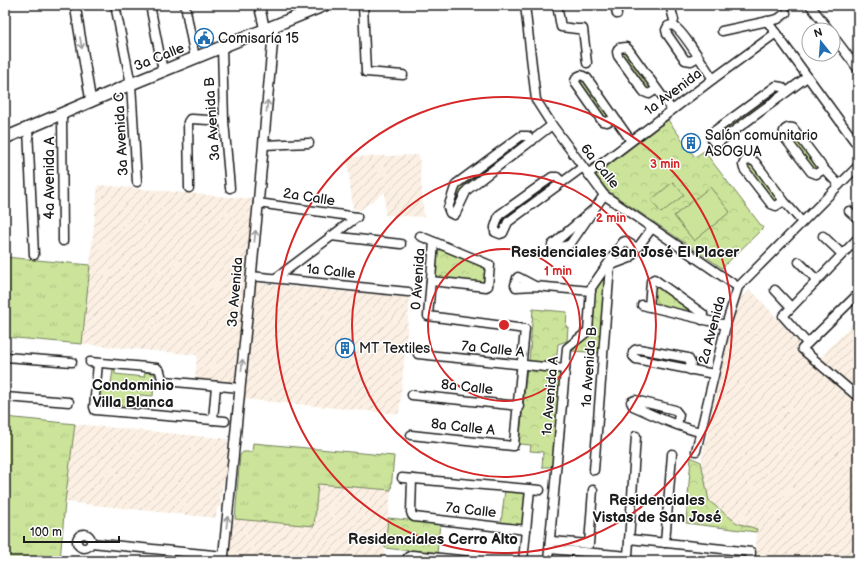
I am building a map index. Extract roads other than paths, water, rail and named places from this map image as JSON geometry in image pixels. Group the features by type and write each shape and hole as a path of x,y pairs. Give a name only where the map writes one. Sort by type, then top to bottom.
{"main road":[{"name":"3a Calle","path":"5,138 28,129 62,119 91,102 132,84 325,5"}],"street":[{"path":"75,5 91,102"},
{"name":"3a Avenida C","path":"115,5 132,84 137,182"},
{"path":"150,5 163,72"},
{"path":"186,5 195,58"},
{"name":"3a Avenida","path":"224,558 264,145 269,28 259,5"},
{"path":"363,5 366,72 403,75"},
{"name":"6a Calle","path":"524,5 536,100 582,167 604,195 738,287"},
{"path":"557,5 561,27 583,29 586,63"},
{"path":"615,5 617,14"},
{"path":"670,5 674,20"},
{"path":"810,5 823,22"},
{"path":"722,31 778,19 786,13"},
{"path":"767,21 858,146"},
{"path":"698,57 691,62 685,60 667,34 666,30 668,26 676,26 713,78"},
{"name":"1a Avenida","path":"588,174 713,78 776,33"},
{"name":"3a Avenida B","path":"222,47 224,121 230,188"},
{"path":"841,47 858,69"},
{"path":"657,89 649,94 644,92 618,56 617,52 619,48 628,48 672,110"},
{"path":"615,118 607,122 602,120 576,84 575,81 577,77 581,75 587,78 615,118 631,141"},
{"path":"786,92 782,86 776,86 713,132 711,135 712,140 718,142 807,77"},
{"name":"4a Avenida A","path":"62,119 65,241"},
{"path":"189,188 188,122 190,119 224,121"},
{"path":"532,141 528,136 521,136 456,184 448,208 450,213 456,213 467,190 532,141 552,125"},
{"path":"824,169 816,174 811,172 784,137 783,133 785,129 789,127 793,128 824,169 839,185"},
{"path":"28,129 34,255"},
{"path":"264,145 308,143"},
{"path":"784,201 776,206 771,204 744,169 743,165 745,161 751,160 755,162 784,201 802,222"},
{"name":"2a Avenida","path":"696,451 726,325 738,287 858,166"},
{"path":"562,182 557,177 552,177 499,215 494,227 495,232 500,234 503,233 508,222 562,182 582,167"},
{"path":"595,208 552,245 570,245 604,195"},
{"name":"2a Calle","path":"258,203 357,217 331,236"},
{"path":"849,211 858,219"},
{"path":"608,267 630,258 652,228"},
{"path":"276,278 331,236 401,244"},
{"path":"420,236 489,264 491,267 488,286 486,288 431,281"},
{"path":"823,236 842,254"},
{"path":"858,238 783,315 783,317 796,331 805,346 858,397"},
{"name":"1a Avenida A","path":"548,561 567,348 588,331 591,288 608,267 623,242 625,241 637,248"},
{"name":"0 Avenida","path":"434,242 429,318 524,328 526,330 522,365"},
{"path":"799,262 817,280"},
{"name":"1a Avenida B","path":"594,470 608,267"},
{"name":"1a Calle","path":"251,276 408,292"},
{"path":"702,320 702,314 654,279 651,282 645,306 702,320 726,325"},
{"path":"535,286 591,291"},
{"path":"775,290 791,307"},
{"path":"805,346 858,294"},
{"path":"690,370 691,363 688,358 639,349 635,349 633,352 633,356 636,359 690,370 714,374"},
{"name":"7a Calle A","path":"418,354 565,369"},
{"path":"5,357 72,362"},
{"path":"225,421 95,410 94,362 157,368 160,371 163,380 240,388"},
{"path":"519,406 522,365"},
{"path":"213,420 216,386"},
{"name":"8a Calle","path":"412,395 519,406"},
{"path":"5,397 69,402"},
{"path":"677,425 679,415 675,410 635,400 631,402 633,406 677,425 700,432"},
{"name":"8a Calle A","path":"411,435 512,446 514,444 519,406"},
{"path":"550,545 628,556 636,436"},
{"path":"665,543 672,454"},
{"path":"402,478 540,490"},
{"name":"7a Calle","path":"412,478 411,512 413,516 526,530"},
{"path":"523,561 530,489"},
{"path":"550,545 589,544 593,490"},
{"path":"629,539 751,552 750,561"},
{"path":"92,542 224,558"},
{"path":"408,558 470,561"}],"place":[{"name":"Comisaría 15","path":"204,38"},
{"name":"Salón comunitario ASOGUA","path":"691,143"},
{"name":"MT Textiles","path":"345,348"}],"district":[{"name":"Residenciales San José El Placer","path":"625,252"},
{"name":"Condominio Villa Blanca","path":"133,394"},
{"name":"Residenciales Vistas de San José","path":"657,508"},
{"name":"Residenciales Cerro Alto","path":"433,539"}]}
